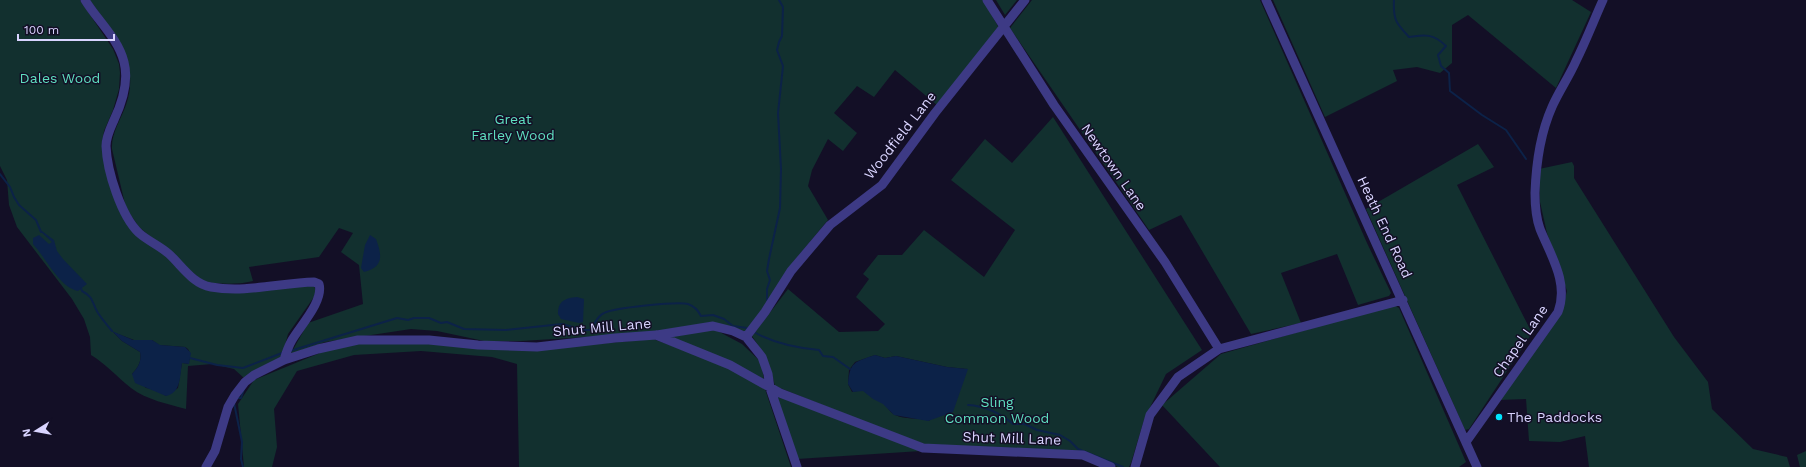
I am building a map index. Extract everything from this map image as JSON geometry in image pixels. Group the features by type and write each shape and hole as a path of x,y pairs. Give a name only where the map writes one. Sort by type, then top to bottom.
{"street":[{"path":"85,0 116,45 124,61 125,75 122,101 107,137 106,146 116,192 130,222 139,233 168,254 195,280 205,286 230,288 301,282 318,283 320,289 316,303 285,355"},
{"name":"Newtown Lane","path":"987,0 1054,105 1165,262 1219,349"},
{"name":"Woodfield Lane","path":"746,337 765,312 790,271 830,225 882,185 935,113 1025,0"},
{"name":"Heath End Road","path":"1266,0 1403,300 1477,467"},
{"name":"Chapel Lane","path":"1466,442 1558,312 1561,304 1562,295 1560,282 1538,221 1535,194 1537,155 1551,108 1576,61 1603,0"},
{"path":"1135,467 1150,415 1178,376 1219,349 1403,300"},
{"path":"656,335 713,326 733,331 746,337 762,357 768,374 770,388 797,467"},
{"name":"Shut Mill Lane","path":"206,467 215,451 228,407 235,395 245,382 285,355 358,340 429,340 478,345 537,347 656,335 730,365 770,388 923,448 1083,455 1111,467"}],"green space":[{"name":"Dales Wood","path":"0,0 80,0 113,49 119,64 119,89 113,110 104,131 102,144 120,213 199,287 314,286 316,291 314,297 288,334 281,360 244,378 234,369 212,364 188,366 186,409 151,399 131,388 102,362 91,355 90,337 84,319 72,299 17,227 9,205 7,180 0,166","holes":["113,332 134,340 152,340 159,345 185,347 189,350 189,364 182,363 178,388 166,396 154,389 146,388 132,374 139,364 140,352 122,341"]},
{"name":"Great Farley Wood","path":"90,0 983,0 999,28 937,105 895,70 874,97 857,86 834,113 857,133 843,151 828,139 812,170 808,186 828,220 794,261 744,337 714,322 659,331 620,335 521,341 484,341 437,331 411,329 325,342 290,355 308,323 363,304 359,265 341,252 353,233 339,228 319,257 249,267 253,281 235,284 222,284 204,282 139,227 126,208 112,149 113,138 126,105 130,89 130,75 122,49 115,36"},
{"path":"996,0 1017,0 1005,15"},
{"path":"1032,0 1260,0 1367,243 1391,293 1389,296 1358,305 1337,254 1281,273 1301,323 1251,334 1181,215 1149,230 1010,28"},
{"path":"1273,0 1572,0 1591,12 1556,88 1468,15 1452,25 1452,63 1440,73 1417,67 1393,70 1397,81 1325,117"},
{"name":"Sling Common Wood","path":"1053,117 1202,350 1166,374 1144,420 1129,467 1118,467 1082,452 924,444 775,386 766,360 752,336 788,289 839,332 878,331 885,324 856,297 869,279 863,274 878,255 902,255 924,230 984,277 1015,230 951,180 985,139 1012,163","holes":["875,355 885,358 896,356 947,367 967,369 929,421 899,417 893,414 884,404 863,390 852,392 848,384 849,370 855,362"]},
{"path":"1478,144 1494,167 1457,185 1532,333 1469,429 1465,430 1366,209"},
{"path":"1572,162 1574,166 1574,178 1674,337 1708,382 1712,409 1753,449 1787,457 1790,467 1589,467 1585,436 1560,442 1529,441 1526,399 1498,400 1562,311 1567,291 1547,233 1540,202 1539,169"},
{"path":"1394,305 1399,308 1466,462 1459,467 1220,467 1162,405 1221,354"},
{"path":"712,328 742,344 761,362 764,380 665,336"},
{"path":"653,339 728,366 765,389 791,467 519,467 517,364 492,357 421,351 354,355 297,371 274,409 277,447 272,467 244,467 238,404 254,380 342,344 371,340 552,348"},
{"path":"774,393 921,451 797,459"},
{"path":"1806,451 1806,467 1800,467 1797,455"}],"water":[{"path":"42,231 54,240 57,251 63,259 87,284 78,291 65,284 59,278 33,244 33,238 39,235 49,244 52,242 41,232"},
{"path":"370,235 376,239 380,260 371,270 364,272 361,268 365,245"},
{"path":"577,297 584,299 583,322 579,323 561,319 558,314 558,310 561,303 566,299"},
{"path":"112,331 133,340 152,340 160,345 185,347 191,353 189,364 182,363 179,383 175,391 166,396 135,383 132,374 139,364 140,352 122,341"},
{"path":"875,355 885,358 896,356 947,367 968,369 953,412 928,421 894,415 883,404 873,399 863,391 853,392 848,384 852,367 858,361"}],"waterway":[{"path":"767,300 767,289 770,280 767,271 780,208 781,169 778,113 783,66 777,50 782,36 783,7 779,0"},
{"path":"1394,0 1396,21 1409,37 1425,35 1437,39 1446,46 1438,55 1441,66 1449,73 1450,91 1482,115 1506,130 1526,159"},
{"path":"0,174 10,187 19,205 36,220 41,232"},
{"path":"81,288 82,291 91,298 98,313 112,331"},
{"path":"290,351 397,318 408,320 414,318 429,318 441,323 447,322 464,329 506,330 562,324 584,330 590,330 600,316 610,311 672,303 688,304 696,308 701,316 713,315 724,319 733,326 747,328"},
{"path":"754,332 761,336 785,344 819,350 823,356 833,357 850,369"},
{"path":"190,358 217,365 243,368 282,353"},
{"path":"236,398 241,398 244,389"},
{"path":"234,403 242,442 241,459 243,467"},
{"path":"968,405 992,411 1013,424 1025,424 1037,430 1060,435 1070,441 1078,449 1123,467"}],"place":[{"name":"The Paddocks","path":"1499,417"}]}
